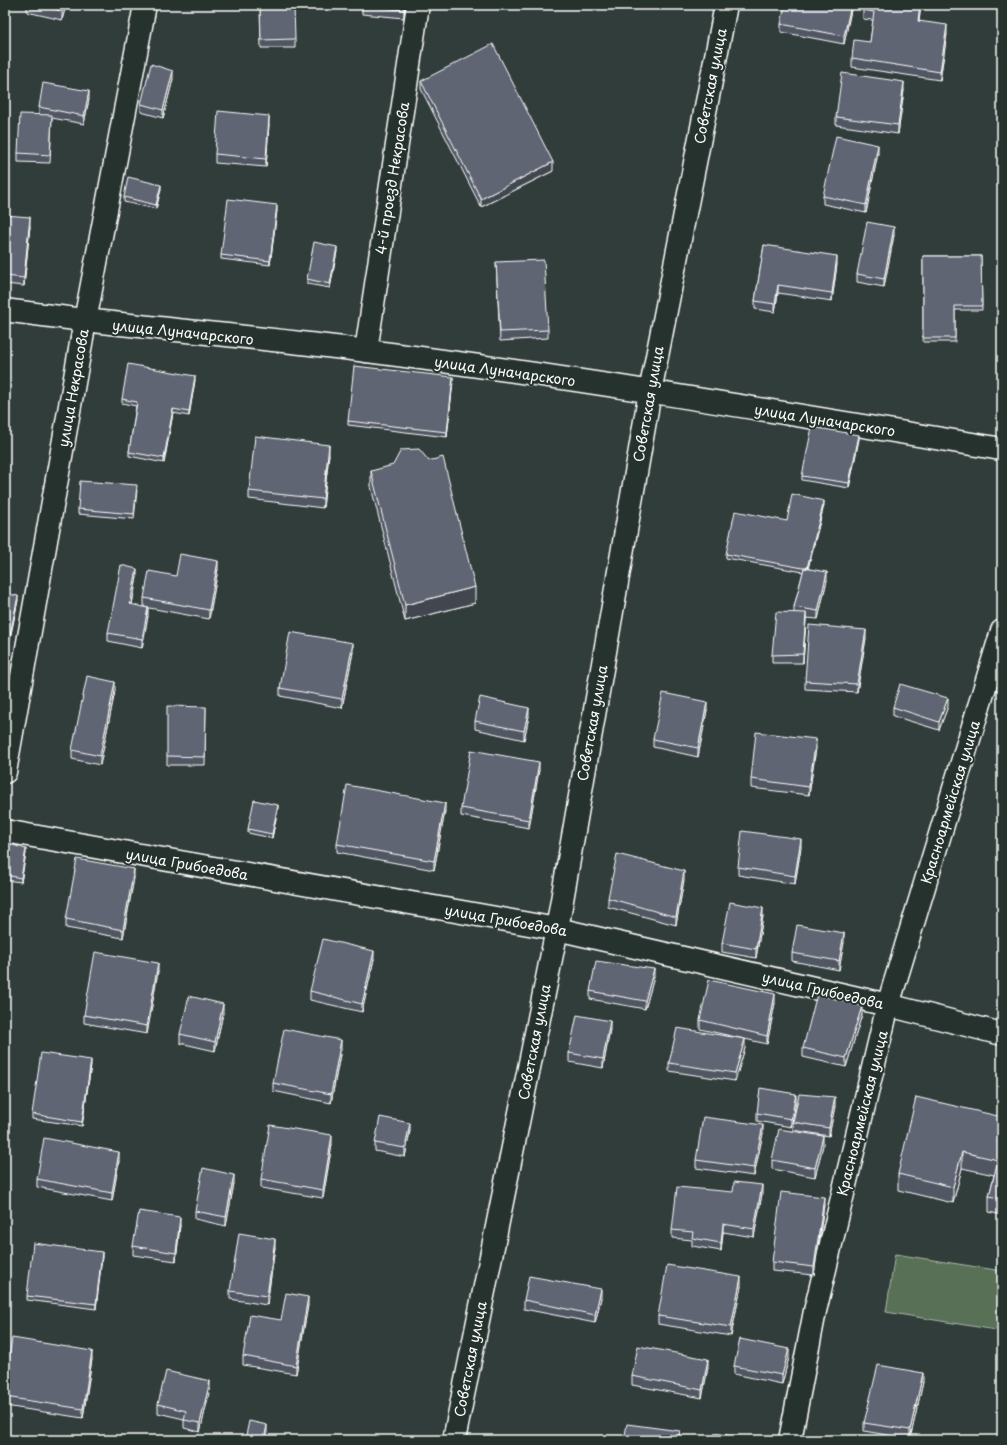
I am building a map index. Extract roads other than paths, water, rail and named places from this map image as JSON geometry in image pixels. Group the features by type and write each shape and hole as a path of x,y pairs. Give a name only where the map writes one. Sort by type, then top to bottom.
{"street":[{"name":"улица Некрасова","path":"5,772 85,321 145,5"},
{"name":"4-й проезд Некрасова","path":"366,351 418,5"},
{"name":"Советская улица","path":"454,1440 557,929 650,392 726,5"},
{"name":"улица Луначарского","path":"5,310 85,321 366,351 650,392 1002,449"},
{"name":"Красноармейская улица","path":"790,1440 815,1311 888,1005 1002,631"},
{"name":"улица Грибоедова","path":"5,832 557,929 888,1005 1002,1034"}]}
